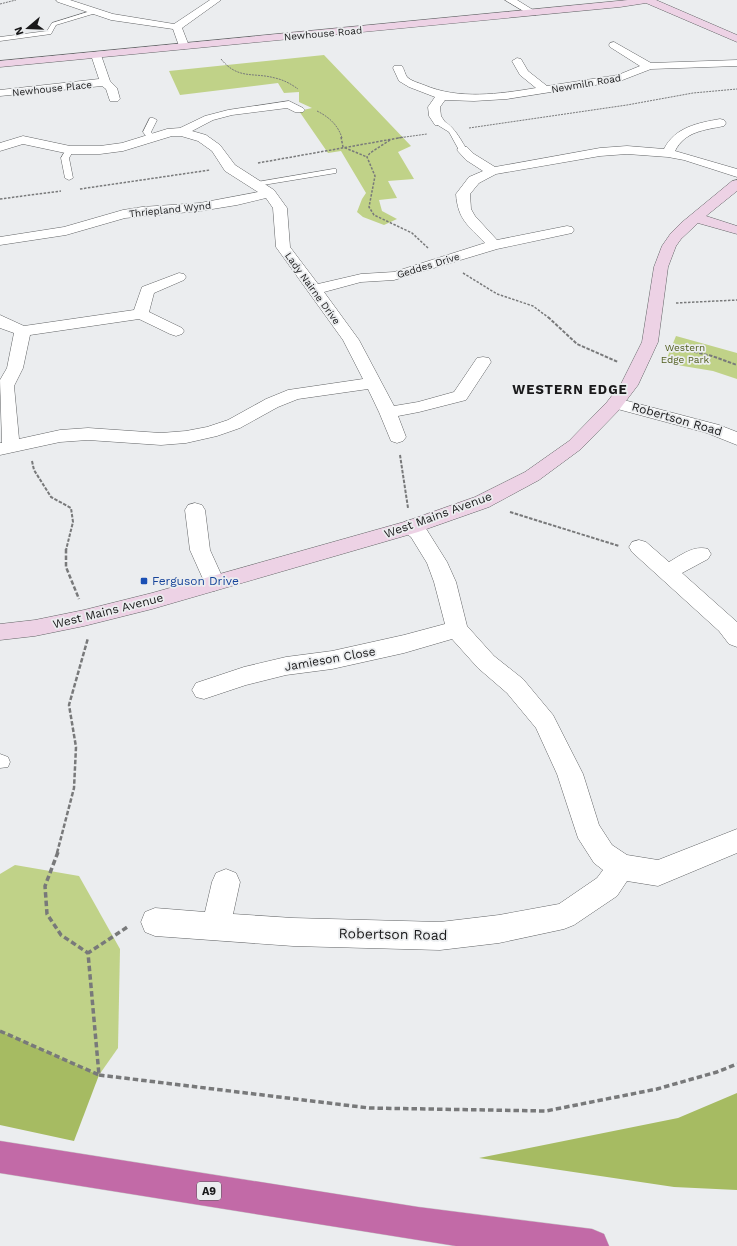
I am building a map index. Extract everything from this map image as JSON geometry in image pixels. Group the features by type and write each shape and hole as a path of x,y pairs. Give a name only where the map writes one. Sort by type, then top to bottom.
{"highway":[{"name":"A9","path":"0,1157 418,1224 592,1246"}],"street":[{"path":"61,0 111,17 176,28 179,30 184,46"},
{"path":"176,28 216,0"},
{"path":"510,0 533,13"},
{"path":"647,0 735,37"},
{"name":"Newhouse Road","path":"0,64 533,13 647,0"},
{"path":"614,45 649,66"},
{"name":"Newhouse Place","path":"96,55 105,82 111,88 114,99"},
{"name":"Newmiln Road","path":"517,61 524,73 545,90"},
{"name":"Newmiln Road","path":"398,68 403,79 413,85 442,96 458,98 490,98 620,78 649,66 737,63"},
{"name":"Newhouse Place","path":"0,93 105,82"},
{"path":"439,122 435,116 434,107 442,96"},
{"path":"0,147 22,140 70,150 100,150 123,147 171,132 182,132 209,118 232,112 293,103"},
{"path":"668,153 671,145 684,132 700,126 720,123"},
{"path":"19,128 22,140"},
{"name":"Lady Nairne Drive","path":"182,132 202,138 216,148 230,168 263,188 280,208 283,247 351,340 388,412 397,437"},
{"path":"463,150 470,157 493,171"},
{"path":"494,245 469,218 464,209 463,194 474,180 493,171 600,152 627,150 668,153 687,157 737,173"},
{"name":"West Mains Avenue","path":"0,632 35,628 84,618 411,527 480,502 532,476 575,445 616,403 628,385 650,342 661,267 669,246 676,236 737,184"},
{"name":"Thriepland Wynd","path":"0,241 66,231 136,212 200,207 237,201 263,188"},
{"path":"697,218 737,230"},
{"name":"Geddes Drive","path":"314,290 361,278 394,276 446,258 494,245 567,230"},
{"path":"141,314 147,290 179,276"},
{"path":"0,320 23,331 141,314 176,331"},
{"path":"23,331 15,368 5,386 13,446 60,436 88,434 161,439 186,437 211,432 234,424 272,403 294,394 374,383"},
{"path":"388,412 419,407 460,396 483,362"},
{"name":"Robertson Road","path":"616,403 713,429 737,439"},
{"path":"195,510 200,550 214,583"},
{"path":"411,527 418,532 437,562 446,582 457,629 486,662 515,686 545,722 570,774 587,830 602,854 621,867 658,873 737,842"},
{"path":"639,547 727,625 737,638"},
{"path":"667,572 701,554"},
{"name":"Jamieson Close","path":"204,690 251,674 286,666 332,660 390,648 457,629"},
{"name":"Robertson Road","path":"155,922 293,932 440,936 499,929 564,916 588,902 607,887 621,867"},
{"path":"216,926 226,882"}],"lane":[{"path":"0,39 49,34 54,24 94,12"},
{"path":"152,120 147,132 152,138"},
{"path":"439,122 452,131 463,150"},
{"path":"69,178 65,158 70,150"},
{"path":"263,188 333,171"}],"path":[{"path":"0,4 16,0"},
{"path":"75,189 230,168 324,152 343,147 503,122 627,105 693,93 737,89"},
{"path":"0,199 61,191"},
{"path":"655,304 737,300"},
{"path":"650,342 712,356 737,364"},
{"path":"397,437 411,527"},
{"path":"13,446 34,470 42,485 51,497 71,508 74,515 65,554 65,566 75,587 84,618 88,641 69,705 76,747 74,788 59,848 45,886 47,914 61,935 88,952"},
{"path":"480,502 628,549 639,547"},
{"path":"88,952 126,926 155,922"},
{"path":"88,952 99,1075"},
{"path":"0,1031 99,1075 369,1108 546,1111 657,1089 718,1072 737,1064"}],"green space":[{"path":"324,55 411,146 398,152 414,179 388,181 397,198 379,200 382,211 397,219 384,225 363,217 357,212 366,193 341,151 328,153 299,111 312,108 299,102 299,92 284,93 278,83 180,95 169,71"},
{"name":"Western Edge Park","path":"676,336 737,353 737,379 713,371 665,363"},
{"path":"15,865 79,876 120,949 118,1048 99,1075 0,1031 0,874"},
{"path":"0,1031 99,1075 74,1141 0,1125"},
{"path":"737,1093 737,1190 674,1187 479,1158 678,1118"}],"place":[{"name":"Ferguson Drive","path":"144,581"}],"district":[{"name":"WESTERN EDGE","path":"570,389"}]}
